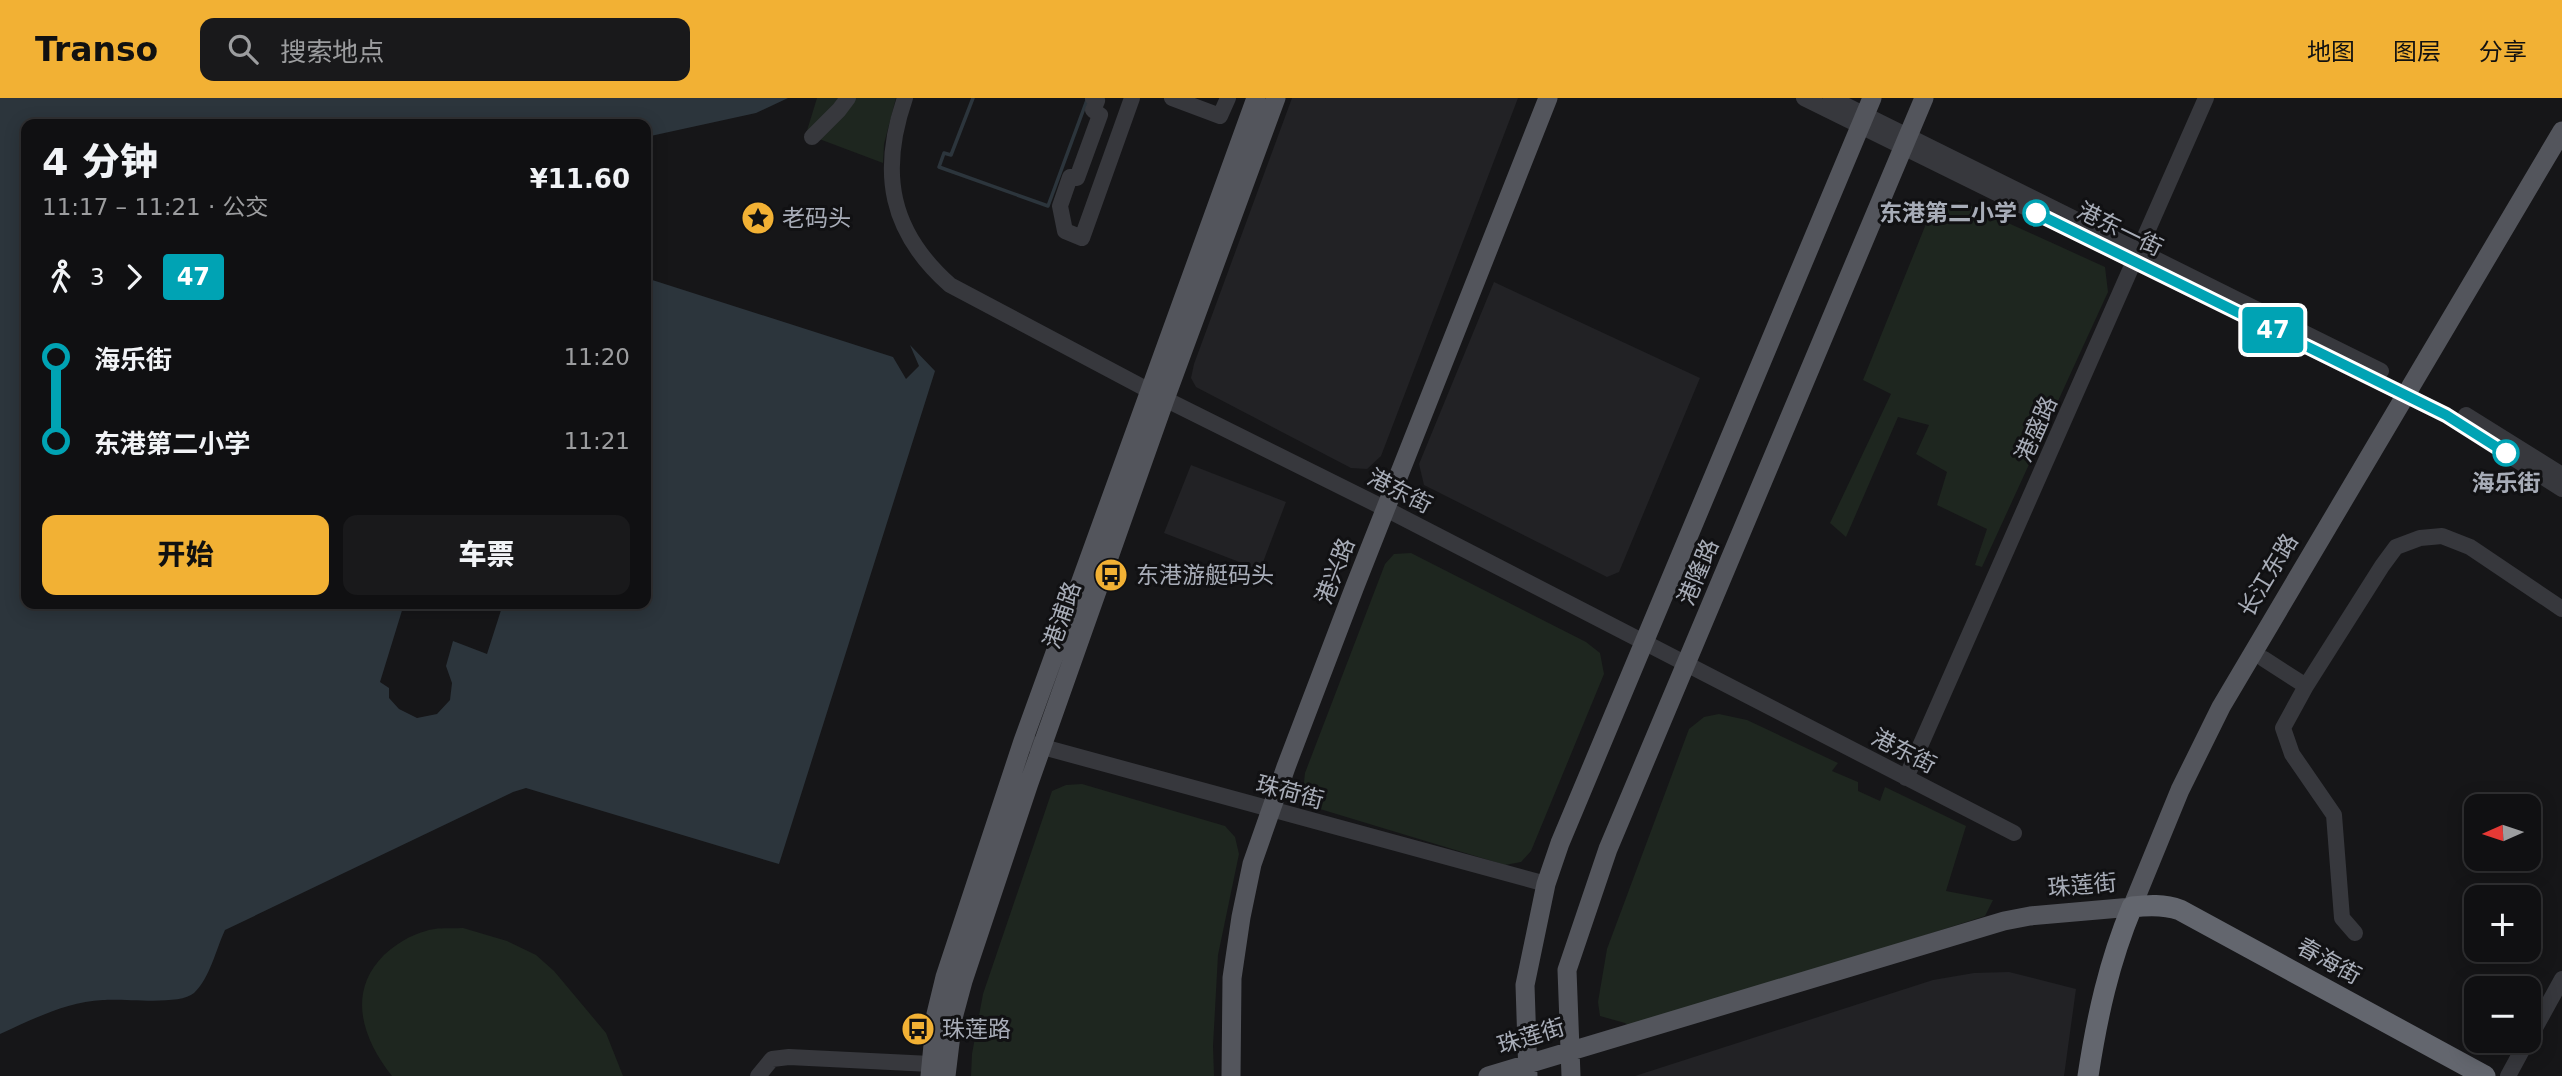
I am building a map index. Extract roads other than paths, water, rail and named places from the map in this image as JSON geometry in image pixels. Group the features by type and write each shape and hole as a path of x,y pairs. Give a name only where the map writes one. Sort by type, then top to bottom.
{"highway":[{"name":"春海街","path":"2134,910 2163,906 2180,910 2485,1076"},
{"name":"长江东路","path":"2088,1076 2106,980 2116,947 2134,910"},
{"name":"长江东路","path":"2099,1076 2134,910"}],"main road":[{"name":"港浦路","path":"936,1072 936,1014 945,977 1033,744 1157,395 1256,98"},
{"name":"港浦路","path":"1157,395 1276,98"},
{"name":"港兴路","path":"1231,1076 1232,978 1252,864 1286,766 1548,98"},
{"name":"港隆路","path":"1570,1064 1567,970 1608,849 1924,98"},
{"name":"港隆路","path":"1529,1072 1525,985 1546,884 1560,843 1866,113"},
{"name":"长江东路","path":"2134,910 2211,753 2562,131"},
{"name":"长江东路","path":"2134,910 2180,790 2221,707 2562,155"},
{"name":"珠莲街","path":"1488,1076 1570,1064 2004,921 2029,916 2134,910"}],"street":[{"path":"812,137 848,98"},
{"name":"港东街","path":"905,98 896,124 890,165 895,203 910,241 928,266 950,285 1157,395 1386,509 2014,833"},
{"path":"1093,98 1097,101 1093,110 1100,115 1077,178 1070,177 1060,206 1065,231 1082,238 1132,98"},
{"path":"1172,98 1220,116 1228,98"},
{"name":"港东一街","path":"1804,98 1866,113"},
{"name":"港东一街","path":"1831,98 1866,113 1906,141 2414,393"},
{"name":"港盛路","path":"1906,778 2207,98"},
{"path":"2414,393 2451,406 2562,475"},
{"path":"2414,393 2562,489"},
{"path":"2355,933 2342,918 2334,815 2292,754 2283,728 2306,686 2396,547 2420,538 2442,536 2470,547 2562,609"},
{"path":"2264,659 2306,686"},
{"name":"珠荷街","path":"1033,744 1546,884"},
{"path":"2541,1017 2562,979"},
{"path":"2508,1076 2521,1053"},
{"path":"758,1076 772,1059 789,1057 936,1072"}],"waterway":[{"path":"973,98 951,155 944,153 939,167 1048,206 1087,100"}],"place":[{"name":"东港第二小学","path":"2036,213"},
{"name":"老码头","path":"758,218"},
{"name":"海乐街","path":"2506,453"},
{"name":"东港游艇码头","path":"1111,575"},
{"name":"珠莲路","path":"918,1029"}]}
